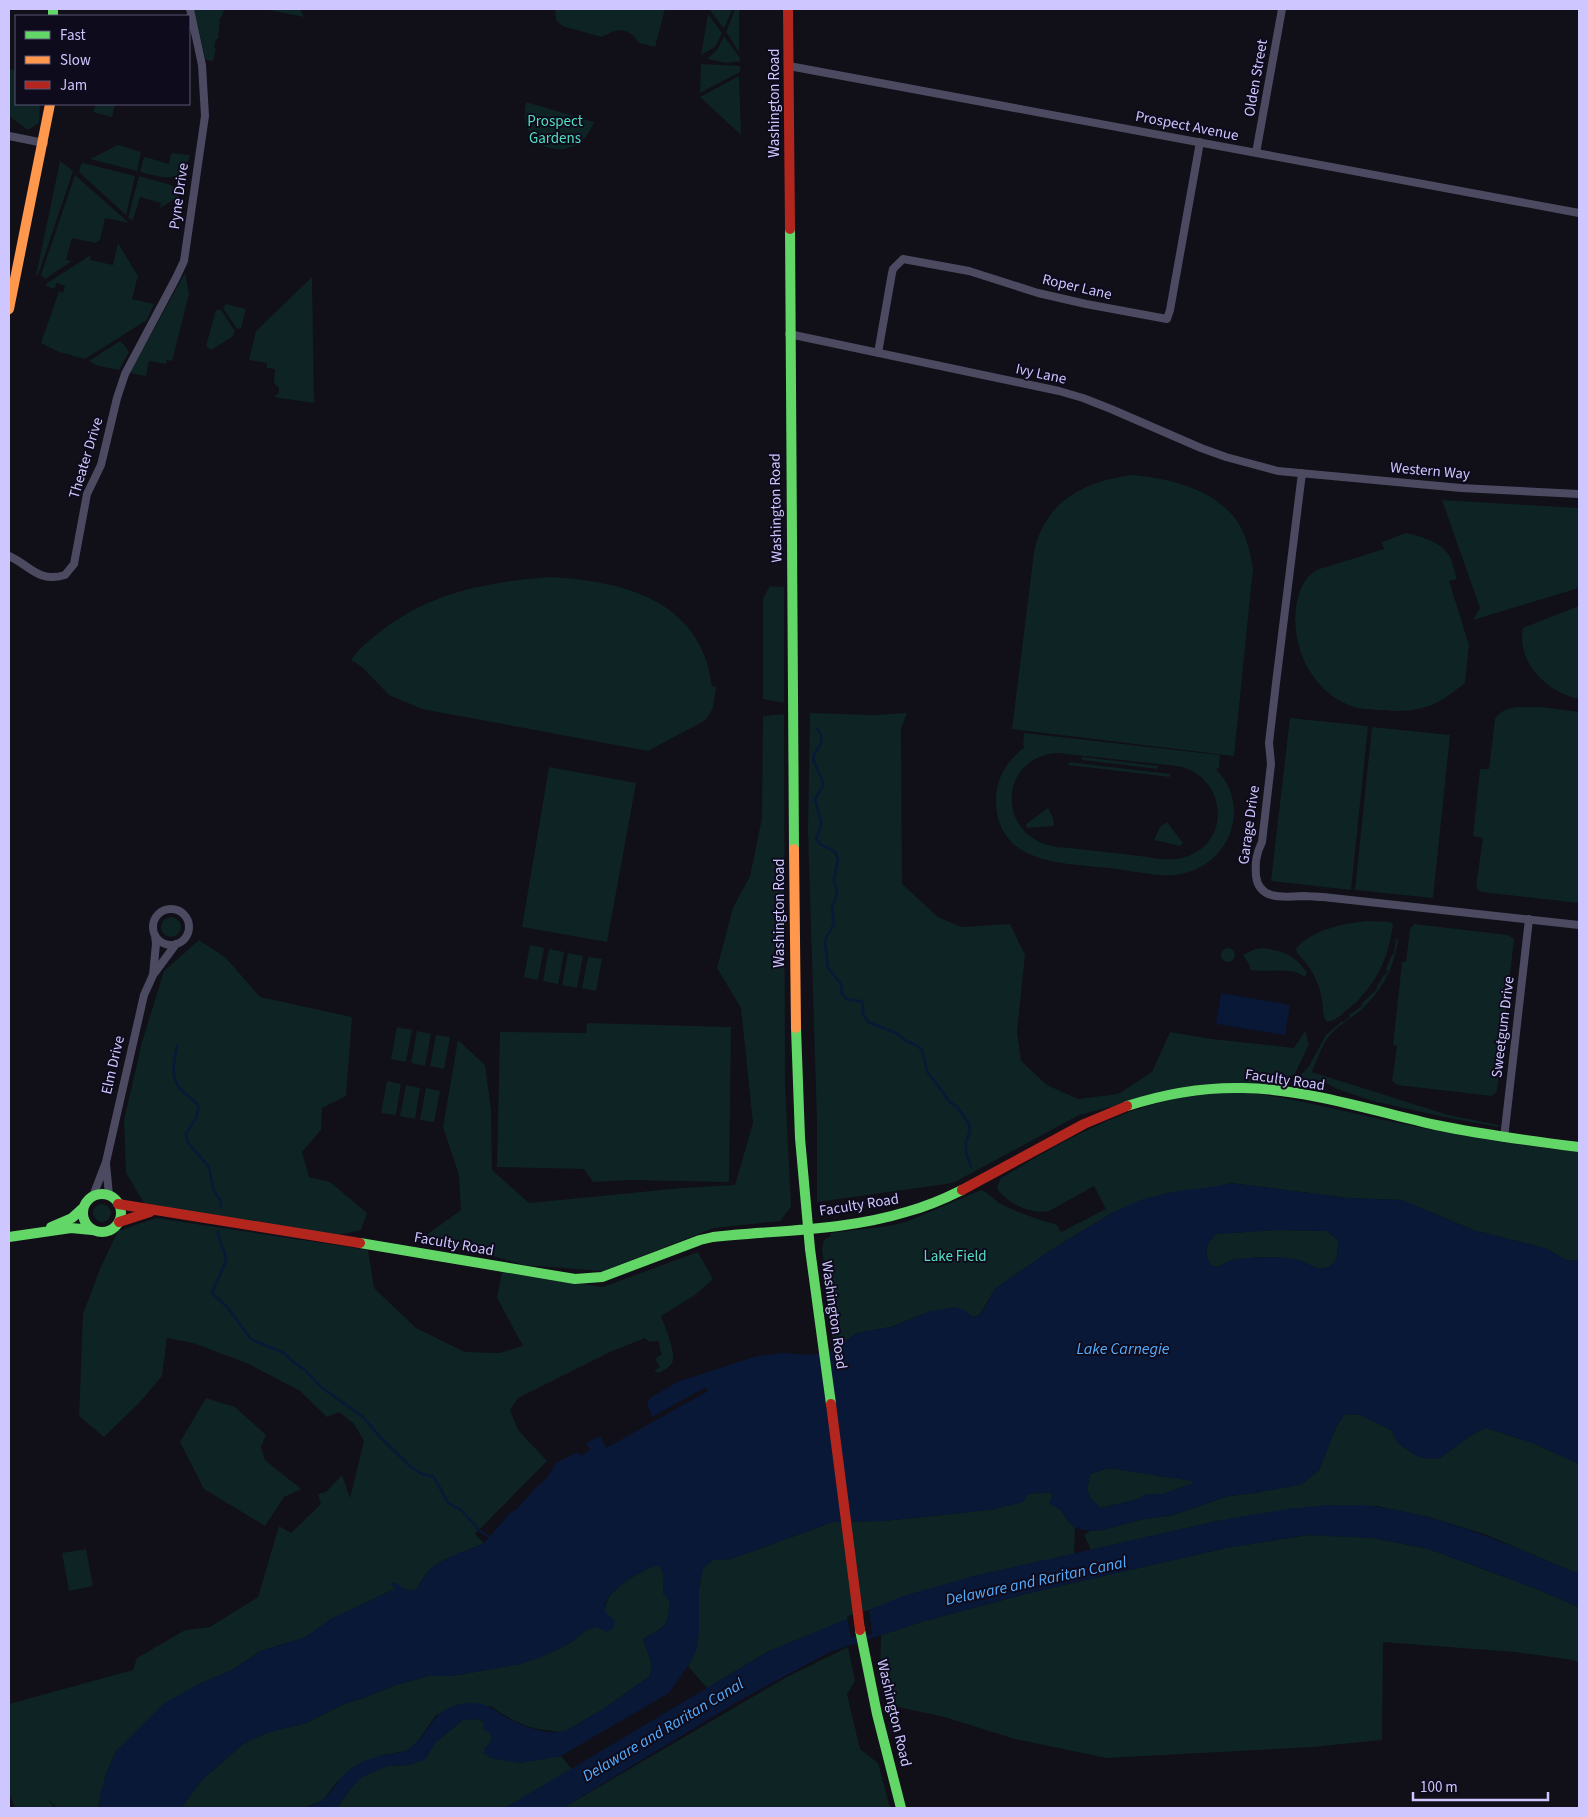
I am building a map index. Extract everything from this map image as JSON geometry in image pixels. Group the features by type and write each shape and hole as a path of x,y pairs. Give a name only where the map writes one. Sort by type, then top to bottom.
{"street":[{"name":"Pyne Drive","path":"125,374 176,278 186,254 205,116 202,65 190,9"},
{"name":"Washington Road","path":"788,9 795,983 800,1138 807,1228 861,1635 877,1714 901,1808"},
{"name":"Olden Street","path":"1256,153 1282,9"},
{"name":"Prospect Avenue","path":"789,66 1579,213"},
{"path":"9,309 44,143 50,105"},
{"path":"9,136 44,143"},
{"name":"Roper Lane","path":"878,353 893,269 902,259 969,271 1046,295 1166,319 1170,310 1200,142"},
{"name":"Ivy Lane","path":"789,334 1041,387 1083,398 1201,448 1278,471"},
{"name":"Theater Drive","path":"9,556 40,576 58,577 65,575 74,564 87,494 101,465 117,398 125,374"},
{"name":"Western Way","path":"1278,471 1461,488 1579,494"},
{"name":"Garage Drive","path":"1302,473 1269,743 1271,764 1262,842 1257,853 1255,866 1257,882 1266,894 1283,898 1323,897 1579,925"},
{"path":"168,908 179,910 186,917 189,926 185,938 176,944 165,944 154,935 152,925 158,914 168,908"},
{"name":"Sweetgum Drive","path":"1504,1138 1529,920"},
{"name":"Elm Drive","path":"153,975 156,944 154,935"},
{"name":"Elm Drive","path":"93,1196 106,1162 144,995 153,975 176,944"},
{"name":"Faculty Road","path":"118,1204 574,1279 602,1277 693,1242 713,1237 885,1218 929,1205 986,1180 1113,1110 1140,1101 1181,1092 1222,1088 1264,1089 1504,1138 1579,1146"},
{"name":"Elm Drive","path":"106,1162 109,1195"},
{"path":"9,1237 71,1228 107,1232 119,1222 121,1210 109,1195 98,1194 89,1199 83,1208 72,1218 41,1232"},
{"path":"83,1208 84,1220 92,1230"},
{"name":"Faculty Road","path":"119,1222 153,1211"}],"green space":[{"path":"194,9 224,9 220,18 213,61 206,60"},
{"path":"300,9 304,17 269,10"},
{"path":"555,9 665,9 655,47 639,43 627,31 618,30 602,37 562,26 556,20"},
{"path":"709,9 732,9 724,29"},
{"path":"735,9 739,9 739,52 726,32"},
{"path":"708,14 722,33 715,47 701,55"},
{"path":"724,36 740,58 740,61 727,63 707,59 717,50"},
{"path":"701,64 740,66 740,72 700,93"},
{"path":"9,69 15,70 15,105 40,105 39,123 28,130 9,116"},
{"path":"739,76 741,135 700,97"},
{"name":"Prospect Gardens","path":"526,102 594,122 585,137 574,146 562,149 549,148 538,142 529,132 525,119"},
{"path":"96,105 115,105 112,117 93,112"},
{"path":"118,145 141,152 137,171 90,159"},
{"path":"171,153 190,155 187,165 177,175 164,177 140,172 145,157 169,164"},
{"path":"60,161 73,171 38,275 36,276"},
{"path":"83,163 135,176 126,215 79,172"},
{"path":"75,175 129,223 105,218 100,240 95,243 72,238 66,260 72,261 45,279 41,275"},
{"path":"139,176 171,185 184,193 160,208 161,203 140,197 133,220 128,218"},
{"path":"118,243 138,276 132,299 154,304 147,320 85,359 59,352 41,343 59,291 63,293 65,286 57,283 54,289 46,286 47,283 91,255 90,260 113,265"},
{"path":"185,273 189,294 172,361 167,360 166,364 149,361 146,376 130,373"},
{"path":"312,277 314,403 274,397 279,393 279,388 274,383 275,369 267,368 267,363 249,360 256,331"},
{"path":"226,304 246,309 241,328 237,329 223,308"},
{"path":"216,310 221,310 235,331 232,337 211,350 206,346"},
{"path":"120,341 129,352 119,370 98,366 89,361"},
{"path":"1131,475 1161,479 1191,487 1205,494 1230,512 1239,524 1246,540 1253,568 1234,756 1012,729 1034,552 1039,534 1047,519 1069,497 1097,483"},
{"path":"1442,500 1579,508 1579,588 1473,620 1480,608"},
{"path":"1406,533 1424,538 1441,546 1452,561 1457,579 1449,581 1469,645 1465,683 1441,700 1421,708 1394,711 1354,707 1339,700 1327,691 1307,667 1297,638 1295,622 1298,597 1304,582 1315,571 1384,549 1382,542"},
{"path":"549,577 577,579 631,591 654,601 675,615 692,633 705,657 712,686 716,687 713,708 706,720 648,751 422,709 389,695 362,667 351,660 357,652 381,631 400,618 440,598 482,586"},
{"path":"770,586 784,587 784,703 763,699 763,598"},
{"path":"1579,606 1579,699 1567,696 1556,690 1537,674 1529,664 1524,653 1522,641 1523,628"},
{"path":"1541,707 1579,712 1579,903 1481,892 1476,886 1483,838 1473,836 1480,769 1489,769 1495,719 1499,714 1510,708"},
{"path":"810,713 873,715 907,713 901,729 902,884 938,917 961,927 1010,924 1025,955 1017,1032 1021,1061 1047,1085 1078,1099 1118,1094 1152,1072 1170,1032 1212,1039 1294,1048 1305,1031 1309,1044 1295,1074 1271,1084 1201,1085 1079,1115 953,1183 817,1202 817,1122 808,831"},
{"path":"784,714 785,1084 791,1207 780,1221 714,1228 603,1271 524,1265 425,1236 461,1210 459,1175 443,1127 458,1040 485,1065 491,1110 492,1170 529,1203 682,1188 735,1185 753,1123 741,1008 717,968 733,908 750,876 762,818 763,716"},
{"path":"1290,718 1368,726 1351,890 1271,881"},
{"path":"1372,727 1450,735 1433,898 1355,890"},
{"path":"1024,733 1220,755 1219,768 1216,769 1227,785 1233,801 1234,818 1230,835 1221,850 1209,862 1193,871 1174,875 1150,874 1073,864 1036,857 1020,849 1008,838 999,822 996,801 1000,777 1013,758 1025,747 1023,746","holes":["1058,753 1177,766 1194,772 1206,782 1214,796 1218,811 1216,826 1210,840 1199,851 1182,858 1161,859 1056,847 1036,840 1022,828 1014,813 1012,797 1015,781 1024,767 1038,757"]},
{"path":"1082,757 1158,766 1158,769 1082,760"},
{"path":"1069,762 1170,774 1170,777 1068,765"},
{"path":"549,767 636,783 607,942 522,927"},
{"path":"1048,808 1053,818 1054,826 1027,828 1026,824"},
{"path":"1167,822 1183,843 1180,846 1154,840 1160,827"},
{"path":"171,917 178,920 181,927 178,934 171,937 164,934 161,927 164,920"},
{"path":"1367,921 1390,922 1393,924 1384,960 1373,982 1357,1001 1338,1018 1327,1022 1324,1018 1322,999 1317,982 1296,949 1302,942 1319,932"},
{"path":"1414,924 1508,935 1514,939 1497,1091 1492,1096 1397,1085 1392,1081 1397,1046 1393,1045 1402,962 1406,962 1410,929"},
{"path":"1396,939 1398,939 1394,959 1381,986 1361,1010 1331,1034 1322,1047 1312,1072 1448,1115 1499,1125 1498,1127 1373,1101 1337,1089 1323,1081 1316,1080 1302,1085 1294,1083 1309,1066 1326,1035 1342,1021 1350,1017 1349,1015 1362,1006 1361,1004 1377,989 1388,971 1386,969 1392,954 1394,954"},
{"path":"199,940 226,958 260,997 352,1017 346,1096 322,1108 321,1130 302,1152 309,1177 330,1182 367,1213 361,1230 335,1236 155,1208 144,1203 126,1173 124,1120 142,1042 164,971"},
{"path":"530,945 544,948 538,980 524,977"},
{"path":"1225,948 1231,948 1235,955 1231,962 1225,962 1221,958 1221,952"},
{"path":"1262,948 1288,954 1307,972 1305,977 1286,971 1250,970 1250,966 1243,955"},
{"path":"549,949 564,952 558,984 543,981"},
{"path":"568,953 583,956 577,988 562,985"},
{"path":"588,957 602,959 596,991 582,988"},
{"path":"587,1023 731,1027 729,1182 628,1180 593,1182 584,1169 497,1167 500,1032 586,1033"},
{"path":"397,1027 412,1030 406,1062 391,1059"},
{"path":"417,1031 431,1034 425,1066 411,1063"},
{"path":"436,1035 450,1037 444,1069 430,1066"},
{"path":"387,1081 401,1084 396,1115 381,1113"},
{"path":"406,1085 420,1088 415,1119 400,1116"},
{"path":"426,1088 440,1091 434,1122 420,1120"},
{"name":"Lake Field","path":"1235,1091 1291,1099 1457,1134 1579,1152 1579,1261 1566,1260 1545,1248 1473,1230 1402,1200 1348,1198 1231,1183 1112,1213 1054,1248 995,1289 980,1314 974,1317 931,1311 891,1327 857,1333 834,1350 822,1248 824,1240 831,1236 831,1233 906,1222 981,1190 1008,1207 1028,1216 1057,1225 1061,1232 1106,1209 1094,1186 1049,1211 1042,1212 1020,1207 1006,1198 997,1188 1000,1179 1073,1137 1132,1111 1171,1100"},
{"path":"98,1204 106,1204 111,1209 109,1220 98,1222 93,1217 93,1209"},
{"path":"156,1218 368,1250 374,1288 416,1328 465,1352 499,1353 523,1346 497,1298 502,1272 603,1287 698,1252 713,1279 695,1295 661,1316 673,1353 672,1363 665,1370 659,1373 654,1371 660,1367 655,1359 662,1354 659,1341 649,1342 645,1338 610,1352 518,1398 510,1410 518,1430 547,1461 475,1534 484,1543 435,1565 426,1574 416,1590 395,1589 331,1619 306,1637 261,1651 232,1670 197,1685 116,1751 106,1774 98,1808 57,1808 46,1797 55,1808 15,1808 9,1792 9,1704 133,1670 137,1658 185,1630 210,1627 258,1597 279,1526 291,1533 321,1504 318,1494 326,1492 342,1475 350,1498 364,1441 354,1424 339,1412 327,1417 300,1391 249,1364 193,1343 167,1338 162,1376 140,1402 104,1437 79,1416 83,1314 100,1269 118,1231"},
{"path":"1276,1230 1327,1231 1338,1240 1335,1261 1329,1267 1324,1268 1314,1267 1298,1260 1267,1257 1236,1260 1217,1267 1210,1265 1207,1248 1216,1234"},
{"path":"206,1398 235,1407 266,1435 261,1447 265,1460 301,1489 284,1497 265,1526 204,1489 180,1442"},
{"path":"1345,1414 1360,1415 1391,1430 1398,1443 1417,1456 1429,1459 1440,1458 1475,1433 1486,1428 1533,1443 1579,1464 1579,1574 1487,1535 1429,1517 1377,1506 1217,1521 1091,1550 1084,1535 1090,1531 1102,1530 1144,1519 1173,1515 1228,1496 1302,1484 1319,1470 1336,1427"},
{"path":"1109,1468 1193,1481 1193,1484 1162,1494 1147,1494 1139,1499 1101,1508 1092,1500 1087,1491 1090,1474"},
{"path":"1049,1492 1053,1495 1050,1503 1061,1510 1075,1528 1074,1554 974,1576 769,1651 707,1688 688,1666 696,1651 699,1633 699,1588 703,1568 713,1560 731,1559 833,1522 883,1521 989,1510 1023,1502 1027,1494"},
{"path":"1308,1535 1373,1538 1429,1549 1579,1607 1579,1664 1574,1660 1514,1652 1383,1642 1382,1740 1312,1747 1107,1758 1015,1739 944,1717 889,1705 880,1673 881,1635 921,1622 1025,1594 1226,1548"},
{"path":"86,1549 93,1586 69,1591 62,1553"},
{"path":"654,1565 660,1566 664,1575 663,1593 670,1601 668,1617 664,1625 643,1639 652,1664 650,1676 608,1706 566,1731 556,1732 531,1727 517,1722 490,1706 436,1715 417,1742 407,1751 382,1755 337,1782 322,1801 303,1808 181,1808 202,1780 243,1744 266,1733 306,1723 344,1704 393,1686 428,1676 452,1676 520,1664 541,1657 570,1643 586,1630 615,1621 605,1613 606,1604 610,1596 630,1578"},
{"path":"848,1647 855,1681 847,1694 860,1749 878,1763 890,1808 563,1808 785,1678"},
{"path":"479,1719 483,1722 485,1730 489,1731 492,1739 489,1744 519,1763 561,1756 572,1769 505,1808 337,1808 361,1777 387,1766 409,1765 424,1760 436,1742 463,1720"}],"water":[{"path":"1221,993 1290,1005 1285,1035 1216,1024"},
{"name":"Lake Carnegie","path":"1231,1183 1348,1198 1402,1200 1473,1230 1545,1248 1566,1260 1579,1261 1579,1464 1533,1443 1486,1428 1475,1433 1440,1458 1429,1459 1417,1456 1398,1443 1391,1430 1360,1415 1345,1414 1336,1427 1319,1470 1302,1484 1228,1496 1173,1515 1144,1519 1102,1530 1090,1531 1075,1528 1061,1510 1049,1503 1053,1495 1049,1492 1028,1494 1023,1502 989,1510 883,1521 833,1522 731,1559 713,1560 703,1568 699,1588 699,1633 696,1651 669,1693 561,1756 519,1763 491,1758 484,1753 484,1748 492,1739 489,1732 483,1729 483,1722 479,1719 463,1720 436,1742 424,1760 409,1765 387,1766 362,1777 337,1808 303,1808 325,1798 347,1771 359,1764 387,1754 407,1751 417,1742 438,1715 454,1706 466,1703 486,1705 524,1726 538,1730 559,1732 566,1731 608,1706 650,1676 652,1664 643,1639 664,1625 668,1617 670,1601 663,1593 664,1575 660,1566 646,1570 629,1579 608,1598 605,1604 605,1612 615,1621 613,1628 607,1632 596,1627 586,1630 570,1643 541,1657 520,1664 452,1676 428,1676 393,1686 344,1704 306,1723 266,1733 243,1744 202,1780 181,1808 99,1808 106,1774 116,1751 163,1704 197,1685 232,1670 261,1651 306,1637 331,1619 395,1589 391,1584 394,1582 406,1590 416,1590 429,1570 437,1564 460,1552 467,1551 484,1543 510,1513 517,1509 535,1488 546,1479 556,1463 578,1452 581,1456 590,1450 586,1443 600,1436 604,1444 652,1417 647,1404 650,1398 677,1382 757,1356 783,1353 810,1355 834,1350 857,1333 891,1327 931,1311 955,1307 975,1317 981,1314 995,1289 1054,1248 1112,1213 1140,1200 1177,1191","holes":["1276,1230 1327,1231 1338,1240 1335,1261 1329,1267 1324,1268 1314,1267 1298,1260 1274,1257 1232,1260 1217,1267 1210,1265 1207,1248 1216,1234","1109,1468 1192,1481 1193,1483 1162,1494 1147,1494 1139,1499 1101,1508 1092,1500 1087,1491 1090,1474"]},
{"name":"Delaware and Raritan Canal","path":"1328,1505 1372,1506 1404,1512 1456,1525 1481,1534 1579,1574 1579,1607 1429,1549 1373,1538 1308,1535 1226,1548 1025,1594 921,1622 830,1652 737,1702 563,1808 505,1808 769,1651 903,1596 974,1576 1217,1521 1288,1509"}],"pier":[{"path":"706,1387 708,1391 606,1448 604,1444"},
{"path":"869,1610 872,1634 851,1637 847,1616"}],"waterway":[{"path":"817,729 820,733 821,741 813,759 823,786 815,799 821,823 816,838 820,844 835,852 838,859 834,880 837,894 832,908 834,924 825,943 828,968 842,985 841,991 844,997 861,1001 863,1004 863,1014 868,1022 896,1033 922,1050 927,1071 969,1124 970,1131 966,1142 966,1153 971,1167"},
{"path":"177,1046 174,1077 180,1089 199,1106 196,1118 186,1134 188,1143 209,1167 214,1191 221,1201 221,1206"},
{"path":"218,1232 226,1259 212,1293 227,1307 251,1339 284,1353 305,1370 321,1387 363,1417 381,1438 411,1467 422,1474 434,1477 448,1503 461,1510 479,1530 491,1538"}],"traffic: fast":[{"path":"53,9 53,15"},
{"path":"790,229 794,849"},
{"path":"796,1028 800,1138 810,1249 831,1404"},
{"path":"1127,1106 1155,1098 1198,1090 1228,1088 1267,1089 1315,1096 1454,1129 1579,1147"},
{"path":"360,1243 575,1279 602,1277 700,1240 713,1237 859,1223 913,1210 962,1190"},
{"path":"102,1194 109,1195 115,1200 120,1206 121,1213 120,1220 115,1226 109,1231 102,1232 95,1231 89,1226 84,1220 83,1213 84,1206 89,1200 95,1195 102,1194"},
{"path":"51,1227 72,1218 83,1208"},
{"path":"9,1237 71,1228 92,1230"},
{"path":"860,1630 877,1714 901,1808"}],"traffic: slow":[{"path":"9,309 50,105"},
{"path":"794,849 796,1028"}],"traffic: jam":[{"path":"788,9 790,229"},
{"path":"962,1190 1084,1124 1127,1106"},
{"path":"118,1204 360,1243"},
{"path":"119,1222 150,1212"},
{"path":"831,1404 860,1630"}]}
